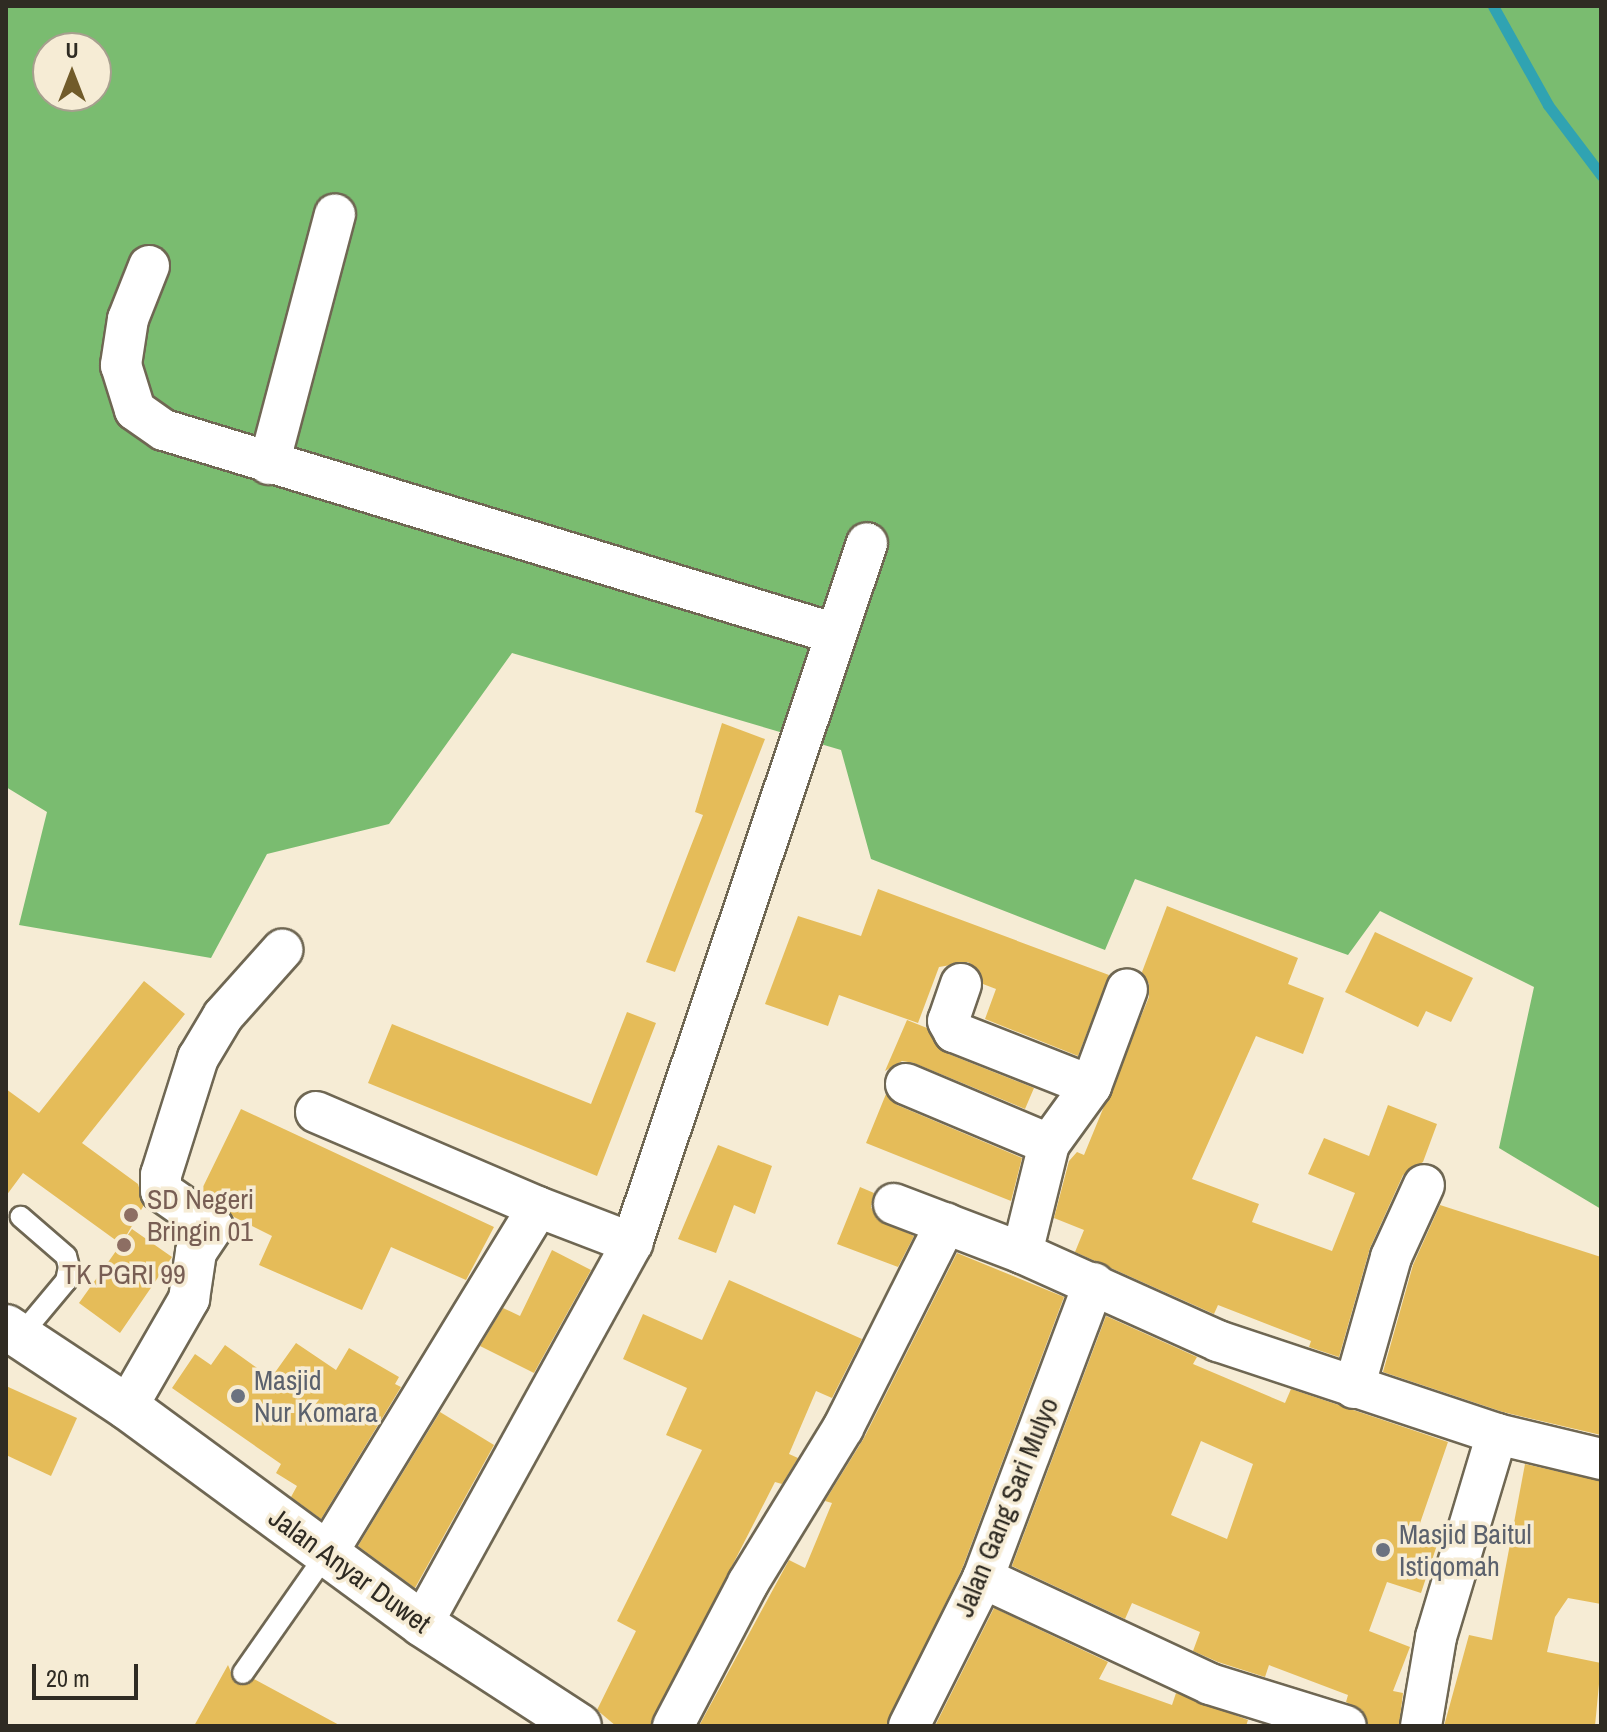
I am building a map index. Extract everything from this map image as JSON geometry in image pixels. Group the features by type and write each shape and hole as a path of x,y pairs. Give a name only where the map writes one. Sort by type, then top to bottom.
{"street":[{"path":"269,464 335,215"},
{"path":"149,266 122,343 121,365 128,398 147,421 164,430 269,464 836,634"},
{"path":"422,1624 632,1243 867,543"},
{"path":"127,1407 189,1299 196,1252 213,1227 161,1191 161,1175 198,1058 223,1016 282,950"},
{"path":"961,984 948,1021 954,1032 1091,1086"},
{"path":"1022,1253 1049,1144 1091,1086 1127,989"},
{"path":"906,1084 1049,1144"},
{"path":"316,1112 538,1207 632,1243"},
{"path":"1354,1388 1391,1257 1424,1185"},
{"path":"894,1204 1094,1283 1218,1341 1497,1434 1601,1459"},
{"path":"327,1553 538,1207"},
{"path":"673,1726 748,1583 843,1428 946,1223"},
{"name":"Jalan Gang Sari Mulyo","path":"909,1726 983,1578 1094,1283"},
{"name":"Jalan Anyar Duwet","path":"13,1331 127,1407 422,1624 579,1726"},
{"path":"1421,1726 1436,1637 1497,1434"},
{"path":"983,1578 1210,1684 1346,1726"}],"lane":[{"path":"13,1331 66,1281 69,1267 66,1256 21,1217"},
{"path":"243,1673 327,1553"}],"green space":[{"path":"6,6 1601,6 1601,1209 1499,1148 1534,987 1380,911 1348,955 1135,879 1105,950 871,859 841,750 512,653 389,824 267,854 211,958 19,925 47,812 6,787"}],"building":[{"path":"722,723 765,739 675,972 646,962 703,815 695,812"},
{"path":"878,889 1109,975 1078,1056 985,1019 996,989 983,984 979,970 968,962 939,967 918,1023 839,995 828,1026 765,1004 798,916 861,936"},
{"path":"1167,906 1298,958 1288,984 1324,998 1303,1054 1256,1036 1192,1179 1259,1204 1252,1222 1332,1251 1355,1193 1308,1174 1324,1138 1369,1156 1388,1105 1437,1124 1423,1162 1403,1175 1370,1248 1339,1357 1309,1347 1311,1341 1218,1305 1214,1314 1075,1252 1084,1230 1054,1218 1069,1161 1077,1152 1084,1155 1149,997 1149,984 1142,972"},
{"path":"1375,932 1473,978 1451,1022 1426,1011 1418,1027 1345,992"},
{"name":"SD Negeri Bringin 01","path":"144,981 185,1014 82,1143 138,1184 144,1205 122,1243 132,1229 172,1257 120,1333 79,1303 121,1244 23,1173 6,1196 6,1089 39,1113"},
{"path":"627,1012 656,1023 597,1176 368,1083 392,1024 591,1104"},
{"path":"907,1020 927,1028 946,1053 1034,1088 1025,1109 914,1063 902,1061 885,1071"},
{"path":"886,1094 897,1105 1022,1158 1011,1201 866,1143"},
{"path":"241,1109 494,1227 466,1280 391,1247 362,1310 259,1265 272,1236 234,1217 201,1191"},
{"path":"718,1145 772,1166 755,1214 734,1205 716,1253 678,1239"},
{"path":"860,1187 874,1193 871,1207 877,1219 914,1236 898,1267 837,1244"},
{"path":"1440,1205 1601,1257 1601,1435 1503,1412 1383,1372 1413,1265"},
{"path":"552,1250 591,1270 534,1373 480,1346 503,1308 520,1316"},
{"path":"957,1253 1064,1297 962,1569 886,1726 699,1726 789,1560 805,1568 832,1503 825,1501 864,1438"},
{"path":"729,1280 862,1339 832,1398 816,1391 789,1454 798,1458 782,1484 775,1482 650,1726 616,1726 597,1710 636,1631 617,1621 702,1450 666,1435 687,1388 623,1359 643,1314 702,1340"},
{"path":"1106,1316 1197,1357 1193,1364 1285,1403 1291,1389 1448,1442 1418,1529 1440,1536 1421,1593 1387,1582 1369,1631 1410,1647 1393,1691 1403,1693 1399,1726 1368,1726 1362,1710 1346,1702 1348,1695 1269,1665 1265,1677 1218,1662 1193,1651 1200,1632 1132,1603 1125,1619 1012,1566","holes":["1201,1441 1253,1464 1227,1539 1171,1515"]},
{"path":"296,1343 336,1370 349,1348 399,1377 395,1384 401,1387 321,1519 291,1497 297,1486 276,1473 281,1464 172,1388 195,1354 211,1365 225,1345 271,1378"},
{"path":"6,1386 77,1418 51,1476 6,1455"},
{"path":"440,1412 494,1445 415,1588 358,1546"},
{"path":"1525,1464 1601,1481 1601,1604 1568,1598 1555,1617 1547,1652 1601,1663 1595,1726 1444,1726 1469,1635 1492,1640"},
{"path":"994,1608 1108,1662 1099,1679 1172,1705 1176,1693 1248,1720 1246,1726 935,1726"},
{"path":"228,1665 236,1684 254,1679 341,1726 194,1726"}],"waterway":[{"path":"1493,6 1548,105 1601,175"}],"place":[{"name":"SD Negeri Bringin 01","path":"131,1215"},
{"name":"TK PGRI 99","path":"124,1245"},
{"name":"Masjid Nur Komara","path":"238,1396"},
{"name":"Masjid Baitul Istiqomah","path":"1383,1550"}]}
